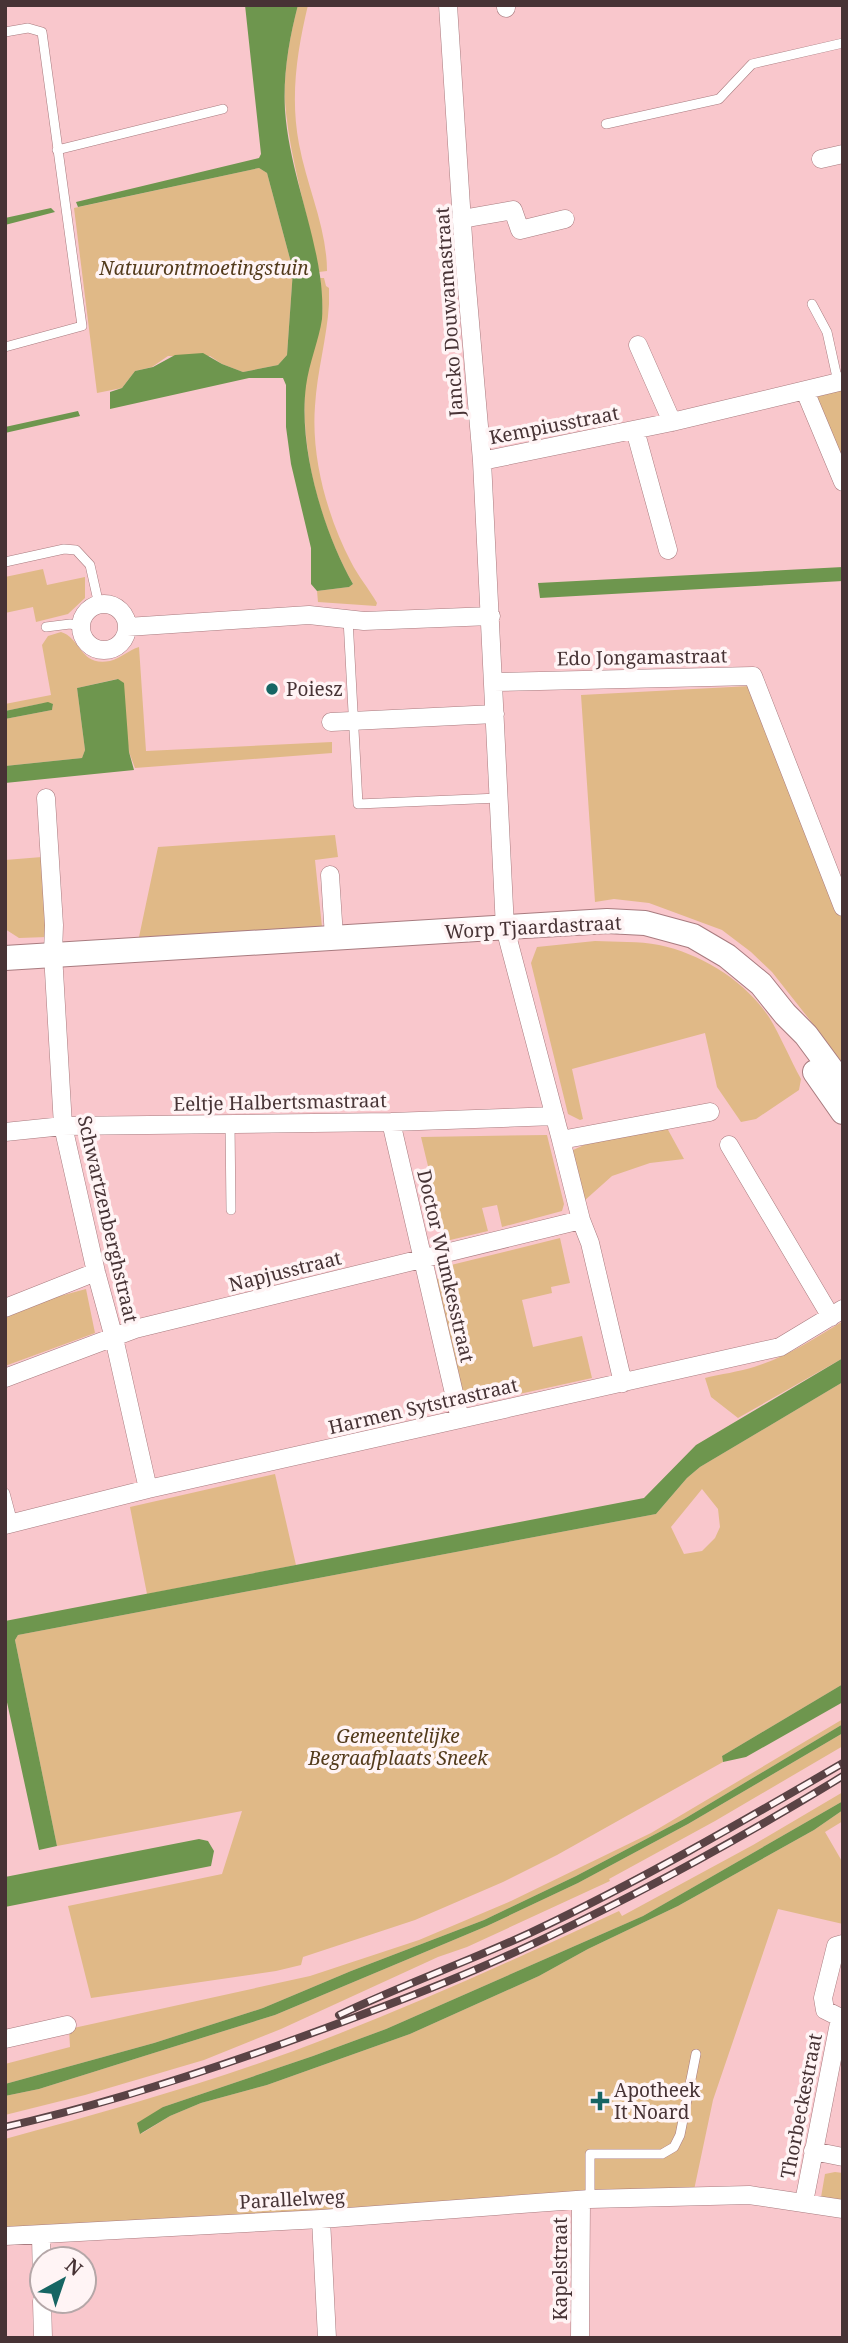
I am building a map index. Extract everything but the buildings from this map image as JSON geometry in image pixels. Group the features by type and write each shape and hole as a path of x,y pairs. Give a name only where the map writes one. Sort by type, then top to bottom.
{"main road":[{"name":"Worp Tjaardastraat","path":"5,958 607,921 645,923 693,936 727,956 761,984 785,1014 789,1031 836,1080 843,1112"}],"street":[{"name":"Jancko Douwamastraat","path":"447,5 482,461 505,928 561,1140"},
{"path":"821,159 843,154"},
{"path":"462,219 513,211 520,230 565,219"},
{"path":"638,345 671,422"},
{"name":"Kempiusstraat","path":"482,461 635,430 840,382"},
{"path":"805,391 843,482"},
{"name":"Kempiusstraat","path":"635,430 668,550"},
{"path":"99,605 118,610 127,627 124,639 118,645 103,650 88,644 81,626 87,612 99,605"},
{"path":"127,627 309,615 364,621 491,616"},
{"name":"Edo Jongamastraat","path":"494,682 753,676 843,907"},
{"path":"331,722 495,714"},
{"path":"46,798 54,925 53,954"},
{"path":"330,875 334,937"},
{"name":"Schwartzenberghstraat","path":"53,954 63,1126 148,1489"},
{"path":"623,1383 590,1244 580,1220 561,1140 710,1112"},
{"name":"Eeltje Halbertsmastraat","path":"5,1132 63,1126 391,1122 555,1116"},
{"name":"Doctor Wumkesstraat","path":"391,1122 460,1419"},
{"path":"729,1145 837,1313"},
{"name":"Napjusstraat","path":"5,1378 135,1329 580,1220"},
{"path":"5,1308 96,1272"},
{"name":"Harmen Sytstrastraat","path":"9,1524 148,1489 780,1347 837,1313"},
{"name":"Thorbeckestraat","path":"804,2202 841,2018 825,2010 823,1998 836,1946 843,1944"},
{"path":"5,2039 67,2025"},
{"path":"813,2151 843,2157"},
{"name":"Parallelweg","path":"5,2236 321,2219 586,2199 749,2195 843,2209"},
{"name":"Kapelstraat","path":"580,2338 586,2199"},
{"path":"321,2219 327,2338"},
{"path":"41,2235 41,2245"},
{"path":"42,2315 43,2338"}],"lane":[{"path":"5,32 28,27 42,32 82,326 5,347"},
{"path":"606,124 719,99 752,64 843,43"},
{"path":"57,150 223,109"},
{"name":"Kempiusstraat","path":"812,304 827,332 840,382"},
{"path":"5,562 64,549 76,550 90,565 99,605"},
{"path":"348,619 358,804 499,798"},
{"path":"46,627 70,624 81,626"},
{"path":"230,1124 231,1210"},
{"path":"5,1493 9,1524"},
{"path":"586,2199 590,2154 662,2154 674,2147 680,2135 696,2054"}],"green space":[{"path":"298,5 308,5 296,74 296,126 302,160 324,239 327,271 319,272 292,153 286,113 287,59"},
{"name":"Natuurontmoetingstuin","path":"259,168 267,173 293,270 287,355 278,365 243,372 210,356 168,356 152,367 135,371 122,388 97,393 74,208"},
{"path":"320,278 324,278 329,288 329,304 315,406 318,466 328,506 342,544 377,603 376,606 318,602 317,591 349,587 353,584 331,539 323,515 306,439 305,388 322,316"},
{"path":"843,390 843,468 815,397"},
{"path":"43,569 47,585 85,577 85,598 68,614 36,622 33,607 5,613 5,577"},
{"path":"61,632 68,635 92,660 100,662 114,660 139,647 146,751 332,742 332,753 135,768 129,752 117,679 77,688 85,750 82,758 5,766 5,719 52,710 53,704 44,703 5,711 5,704 51,695 42,645 48,636"},
{"path":"750,686 843,911 843,1062 831,1057 813,1024 772,972 722,930 649,903 614,899 595,902 581,695"},
{"path":"335,835 338,857 315,860 322,927 139,937 158,847"},
{"path":"42,857 47,937 19,938 5,929 5,860"},
{"path":"595,941 644,943 675,949 706,962 735,981 759,1004 778,1032 801,1079 799,1090 756,1119 741,1122 717,1087 705,1033 572,1069 583,1119 568,1114 531,963 537,947"},
{"path":"649,1128 667,1128 684,1159 650,1163 612,1176 584,1201 571,1151"},
{"path":"547,1135 564,1204 562,1211 502,1227 497,1205 482,1208 488,1231 446,1241 421,1137"},
{"path":"560,1238 570,1283 551,1287 552,1293 522,1300 533,1347 582,1336 592,1378 479,1403 466,1396 461,1397 434,1280 439,1278 447,1266"},
{"path":"86,1289 95,1333 5,1366 5,1318 49,1299"},
{"path":"843,1321 843,1358 738,1418 711,1397 705,1378 766,1363 800,1347"},
{"name":"Gemeentelijke Begraafplaats Sneek","path":"843,1382 843,1684 722,1756 723,1762 557,1855 415,1920 303,1957 301,1965 91,1998 68,1906 222,1874 242,1811 57,1846 15,1640 18,1635 656,1514 700,1467","holes":["702,1489 718,1509 720,1527 715,1538 702,1551 684,1554 671,1527"]},
{"path":"275,1474 296,1565 147,1594 130,1507"},
{"path":"843,1719 843,1724 684,1819 576,1876 484,1920 263,2008 154,2043 5,2084 5,2064 70,2047 69,2029 310,1976 419,1940 511,1901 651,1833"},
{"path":"843,1733 843,1746 609,1879 610,1881 467,1947 438,1957 281,2029 204,2060 5,2115 5,2096 39,2089 275,2015 487,1926 578,1883 688,1824"},
{"path":"843,1792 843,1801 643,1916 386,2029 163,2107 141,2134 170,2116 201,2103 267,2085 410,2034 539,1976 678,1906 814,1830 843,1810 843,1821 825,1832 843,1863 843,1924 778,1909 713,2100 694,2190 5,2231 5,2139 211,2079 293,2051 405,2007 619,1911 622,1916 753,1845"},
{"path":"843,2173 843,2208 820,2203 825,2174"}],"shaded area":[{"path":"245,5 298,5 287,57 285,110 291,152 321,281 322,303 321,327 306,386 306,435 315,488 332,539 353,584 349,587 317,591 311,584 311,548 291,464 286,427 286,385 283,378 249,378 110,409 110,392 122,388 135,371 153,367 175,355 203,353 243,372 278,365 287,355 293,270 267,173 259,168 78,207 76,202 259,158 261,154"},
{"path":"51,208 55,212 5,225 5,218"},
{"path":"78,411 80,416 5,433 5,427"},
{"path":"843,567 843,581 540,598 538,583"},
{"path":"118,679 124,683 129,752 134,770 5,783 5,766 82,758 85,750 77,688"},
{"path":"48,702 53,704 52,710 5,719 5,711"},
{"path":"843,1358 843,1382 700,1467 656,1514 18,1635 15,1640 57,1846 39,1850 5,1693 5,1621 644,1498 696,1445"},
{"path":"843,1684 843,1702 746,1757 723,1762 722,1756"},
{"path":"843,1724 843,1733 688,1824 578,1883 487,1926 275,2015 39,2089 5,2096 5,2084 154,2043 263,2008 484,1920 576,1876 684,1819"},
{"path":"843,1801 843,1810 814,1830 678,1906 539,1976 410,2034 267,2085 201,2103 170,2116 140,2134 137,2123 163,2107 386,2029 643,1916"},
{"path":"199,1839 208,1841 214,1851 211,1866 5,1907 5,1877"}],"railway":[{"path":"339,2015 570,1914 843,1763"},
{"path":"5,2127 109,2100 211,2068 354,2018 453,1979 571,1926 663,1879 843,1776"}],"place":[{"name":"Poiesz","path":"272,689"},
{"name":"Apotheek It Noard","path":"600,2101"}]}
